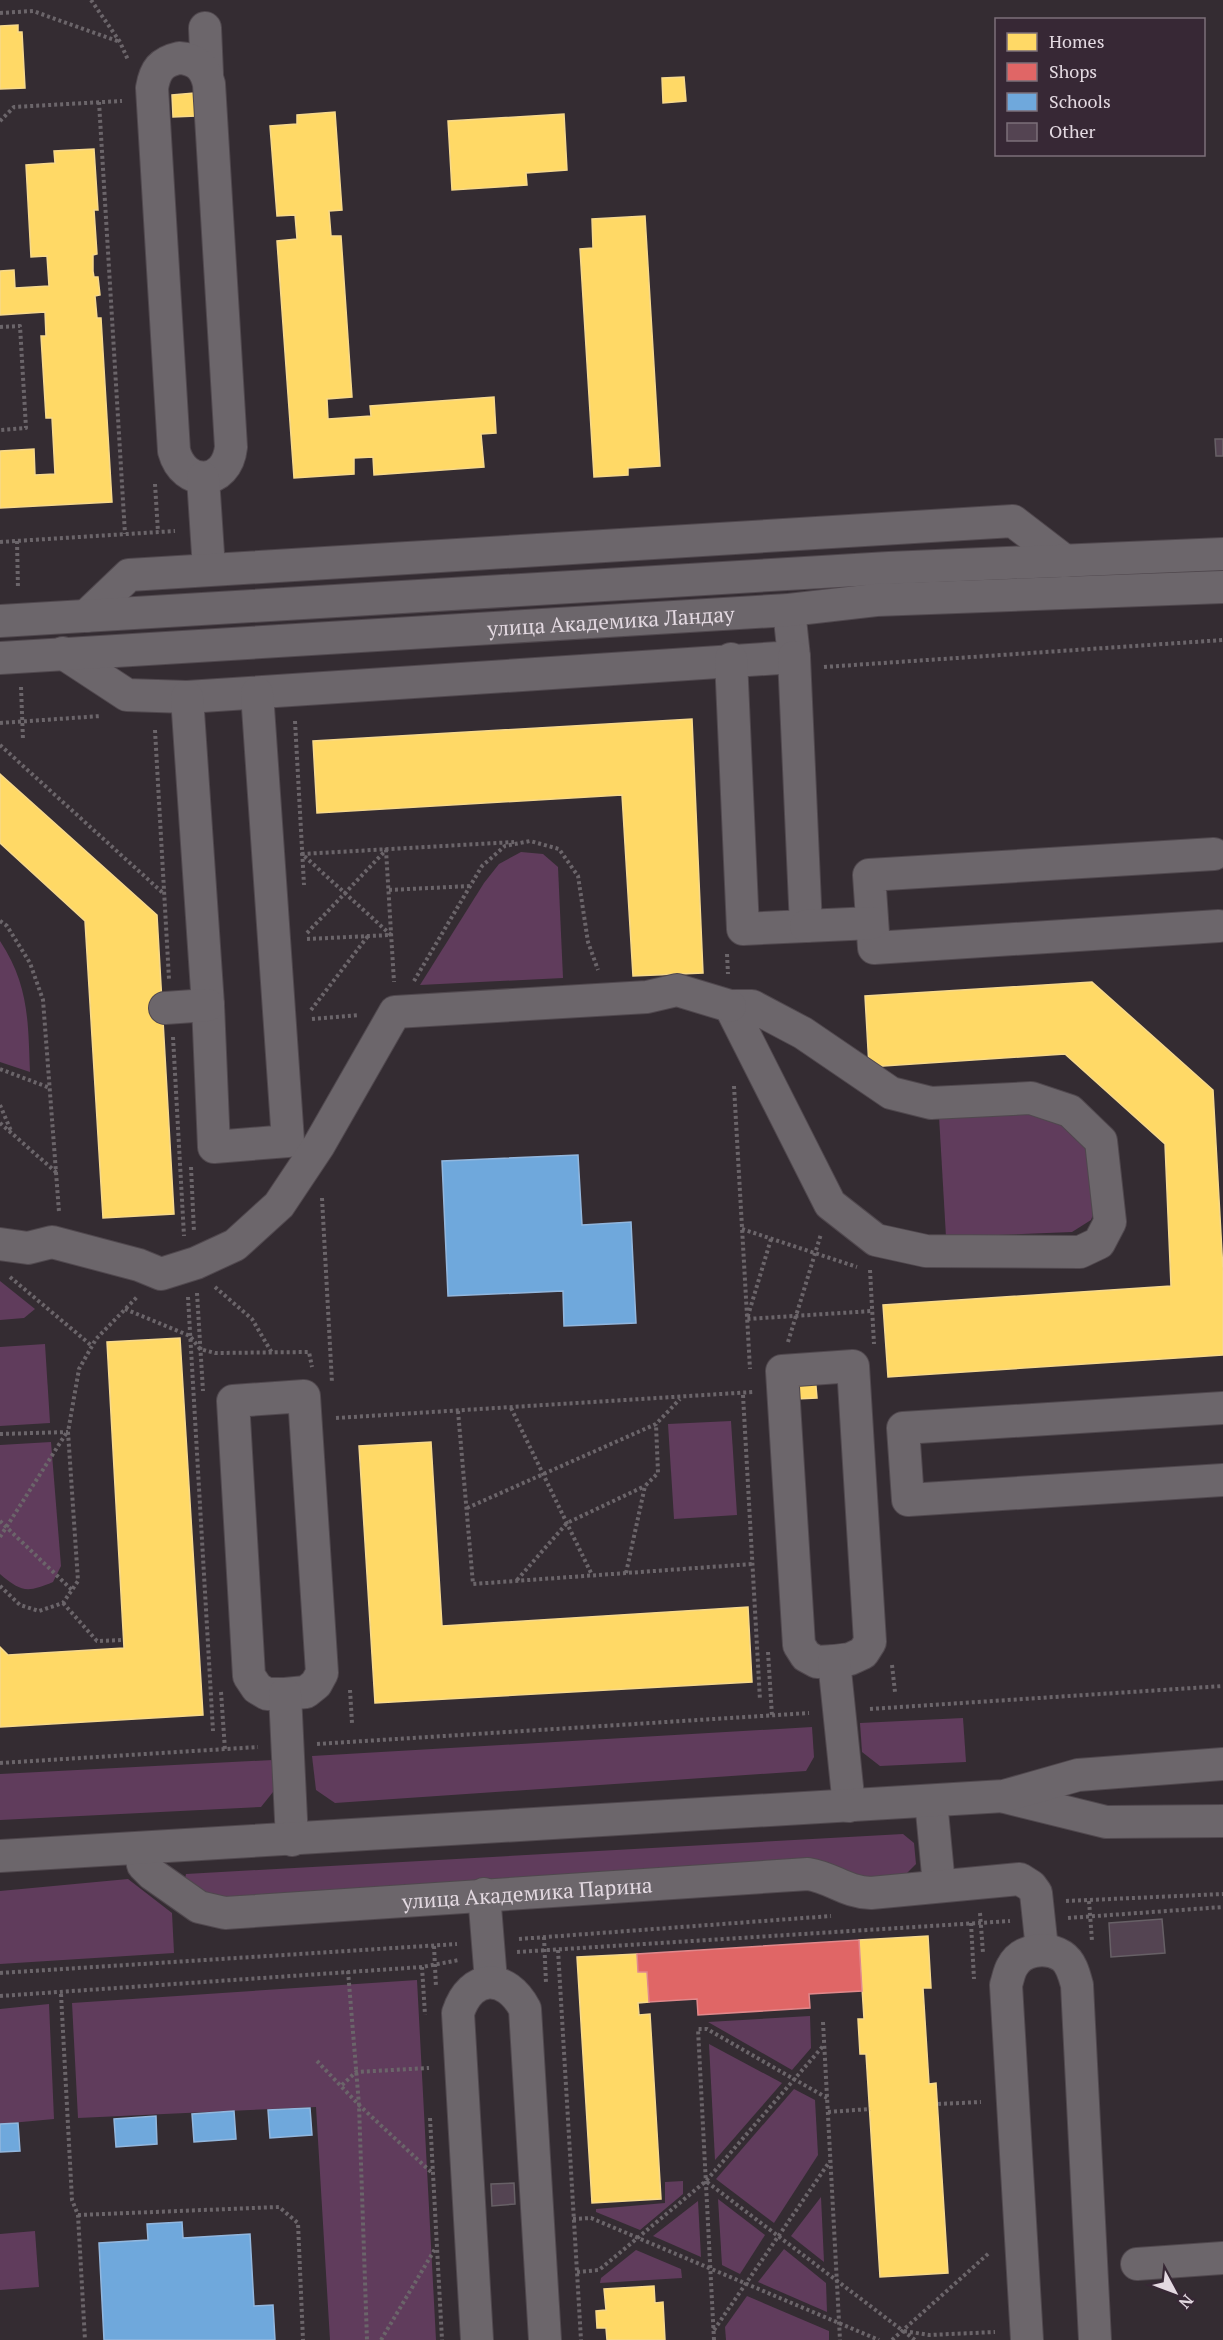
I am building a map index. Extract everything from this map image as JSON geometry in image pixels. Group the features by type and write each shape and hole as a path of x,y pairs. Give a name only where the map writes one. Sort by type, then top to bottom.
{"street":[{"path":"205,28 231,447 230,458 224,468 215,475 203,478 193,477 184,471 177,462 174,451 152,88 159,67 168,60 190,59 200,64 207,74"},
{"path":"203,478 209,569"},
{"path":"86,616 129,575 1013,521 1065,561"},
{"name":"улица Академика Ландау","path":"0,621 889,568 1223,554"},
{"name":"улица Академика Ландау","path":"0,658 789,610 876,600 1223,587"},
{"path":"789,610 794,657 806,926"},
{"path":"63,653 127,695 187,697 731,659 794,657"},
{"path":"731,659 744,930 872,923"},
{"path":"187,697 208,1005 214,1147 288,1141 257,693"},
{"path":"1214,854 869,875 873,948 1219,926"},
{"path":"0,1244 28,1248 52,1242 139,1265 173,1270 235,1245 279,1205 319,1145 395,1012 647,997 677,990 730,1006 752,1006 803,1033 891,1094 931,1103 1031,1098 1070,1111 1101,1141 1110,1222 1100,1243 1080,1252 926,1251 876,1240 830,1204 730,1006"},
{"path":"165,1008 208,1005"},
{"path":"854,1366 870,1642 862,1653 850,1659 834,1661 817,1662 806,1656 799,1645 782,1371 854,1366"},
{"path":"304,1396 322,1673 316,1684 306,1692 285,1694 267,1695 257,1688 249,1676 233,1401 304,1396"},
{"path":"858,1431 1223,1408"},
{"path":"903,1428 908,1500 1223,1480"},
{"path":"834,1661 849,1806"},
{"path":"285,1694 292,1840"},
{"path":"0,1856 1004,1797 1078,1774 1223,1764"},
{"path":"1004,1797 1106,1822 1223,1821"},
{"path":"931,1801 939,1885"},
{"name":"улица Академика Парина","path":"140,1848 143,1865 152,1874 200,1908 225,1913 808,1874 821,1876 853,1892 872,1893 939,1885 1020,1880 1031,1886 1038,1916 1062,1957 1073,1970 1077,1984 1095,2340"},
{"path":"484,1894 489,1959 504,1985 517,1995 525,2009 545,2340"},
{"path":"1027,2340 1006,1985 1013,1965 1026,1954 1038,1916"},
{"path":"477,2340 458,2013 463,1998 474,1988 489,1959"},
{"path":"1137,2264 1223,2258"}],"path":[{"path":"0,13 33,11 120,42"},
{"path":"0,122 14,108 132,100"},
{"path":"99,102 125,534"},
{"path":"0,327 20,326 26,428 0,430"},
{"path":"0,542 206,529"},
{"path":"295,721 304,888"},
{"path":"0,745 164,893"},
{"path":"302,854 530,841 559,849 578,876 588,942 599,970 607,975"},
{"path":"395,1012 482,866 505,846 530,841"},
{"path":"386,850 395,1012"},
{"path":"307,933 386,850"},
{"path":"302,854 391,935"},
{"path":"388,890 470,885"},
{"path":"0,921 7,926 30,963 43,999 58,1173 59,1216 52,1242"},
{"path":"306,921 308,951"},
{"path":"307,939 391,935"},
{"path":"311,1010 368,936"},
{"path":"726,948 730,1006"},
{"path":"311,998 312,1030"},
{"path":"312,1019 395,1012"},
{"path":"0,1069 50,1088"},
{"path":"734,1076 750,1373"},
{"path":"0,1106 13,1134"},
{"path":"0,1123 58,1173"},
{"path":"321,1192 333,1394"},
{"path":"787,1344 830,1204"},
{"path":"742,1229 869,1271"},
{"path":"747,1319 771,1239"},
{"path":"0,1587 20,1605 39,1611 63,1603 78,1581 68,1432 79,1369 92,1346 125,1309 173,1270"},
{"path":"173,1270 190,1336 213,1731"},
{"path":"173,1270 197,1277 221,1291 252,1319 272,1353"},
{"path":"8,1276 92,1346"},
{"path":"125,1309 190,1336 201,1349 215,1353 309,1352 313,1374"},
{"path":"747,1319 872,1311"},
{"path":"750,1383 751,1394"},
{"path":"327,1413 334,1418 743,1395 751,1394 758,1389"},
{"path":"743,1395 760,1700"},
{"path":"466,1508 656,1424 680,1398"},
{"path":"333,1406 335,1430"},
{"path":"511,1408 592,1575"},
{"path":"458,1411 473,1584 752,1564"},
{"path":"517,1581 567,1523 645,1486 658,1473 656,1424"},
{"path":"0,1434 68,1432"},
{"path":"0,1537 68,1432"},
{"path":"626,1573 645,1486"},
{"path":"0,1521 72,1590"},
{"path":"63,1603 97,1641 124,1640"},
{"path":"198,1634 206,1634"},
{"path":"767,1641 772,1716"},
{"path":"0,1763 1223,1686"},
{"path":"350,1688 352,1723"},
{"path":"1038,1916 1223,1894"},
{"path":"0,1996 61,1994 348,1971 422,1968 558,1950 1038,1916 1223,1907"},
{"path":"0,1973 489,1959 838,1916"},
{"path":"558,1950 580,2340"},
{"path":"422,1968 426,2023"},
{"path":"348,1971 359,2106 367,2340"},
{"path":"61,1994 72,2200 78,2215 85,2340"},
{"path":"823,2022 840,2340"},
{"path":"714,2340 698,2029 707,2029 827,2098"},
{"path":"577,2272 599,2270 706,2181 824,2045"},
{"path":"428,2057 429,2079"},
{"path":"317,2061 359,2106 432,2172"},
{"path":"341,2085 356,2072 429,2068"},
{"path":"938,2104 981,2102"},
{"path":"828,2112 870,2109"},
{"path":"430,2114 435,2249 442,2340"},
{"path":"714,2330 830,2160"},
{"path":"706,2181 915,2340"},
{"path":"78,2215 279,2206 298,2223 303,2340"},
{"path":"573,2219 591,2218 711,2271 879,2340"},
{"path":"381,2340 435,2249"},
{"path":"892,2340 989,2253"}],"shaded area":[{"path":"521,852 543,854 558,867 563,978 420,985 484,883 499,864"},
{"path":"0,941 10,957 22,988 27,1020 30,1072 0,1062"},
{"path":"1033,1111 1061,1119 1086,1141 1099,1198 1091,1220 1072,1232 946,1237 939,1116"},
{"path":"0,1281 35,1309 24,1318 0,1320"},
{"path":"45,1344 50,1423 0,1426 0,1347"},
{"path":"731,1421 737,1515 674,1519 668,1424"},
{"path":"51,1442 61,1566 53,1582 37,1588 25,1589 13,1584 0,1574 0,1445"},
{"path":"963,1718 966,1762 880,1766 862,1752 860,1723"},
{"path":"812,1727 814,1757 806,1771 335,1803 316,1790 312,1756"},
{"path":"273,1760 273,1792 261,1807 0,1820 0,1774"},
{"path":"903,1834 914,1843 916,1864 902,1878 224,1901 184,1883 186,1874"},
{"path":"128,1879 172,1913 174,1953 0,1964 0,1891"},
{"path":"417,1980 436,2340 330,2340 316,2107 78,2118 72,2003"},
{"path":"49,2004 54,2119 0,2124 0,2009"},
{"path":"810,2016 811,2048 792,2070 708,2022"},
{"path":"709,2044 782,2083 715,2160"},
{"path":"794,2089 815,2100 818,2155 774,2223 716,2179"},
{"path":"683,2181 683,2194 640,2230 596,2212 596,2209 665,2203 665,2182"},
{"path":"821,2197 824,2262 791,2236"},
{"path":"718,2199 765,2235 740,2274 722,2265"},
{"path":"698,2201 701,2257 653,2236"},
{"path":"35,2231 39,2287 0,2290 0,2234"},
{"path":"784,2249 826,2283 827,2312 758,2282"},
{"path":"636,2250 681,2269 682,2278 600,2283 601,2278"},
{"path":"747,2296 829,2331 829,2340 726,2340 725,2327"}],"building: Homes":[{"path":"18,25 18,32 22,32 25,88 0,89 0,26"},
{"path":"684,77 686,101 663,103 662,78"},
{"path":"194,93 196,116 173,117 172,95"},
{"path":"335,112 342,210 329,211 331,236 341,236 352,397 327,399 328,419 371,416 370,406 494,397 496,433 481,434 484,467 374,475 373,457 354,458 354,474 294,478 277,241 297,239 295,215 277,216 270,126 297,124 297,115"},
{"path":"564,114 567,170 526,173 527,185 452,190 448,121"},
{"path":"94,149 98,210 94,210 97,254 93,255 93,271 94,277 98,277 100,295 95,296 97,318 101,318 112,502 0,508 0,451 34,449 35,475 55,474 52,418 46,418 41,336 46,336 45,312 0,315 0,271 14,270 15,288 49,286 47,256 31,257 26,165 55,163 54,151"},
{"path":"645,216 660,466 628,468 628,475 594,477 580,249 593,248 592,219"},
{"path":"692,719 703,973 633,976 622,795 317,813 313,741"},
{"path":"0,774 157,915 174,1214 103,1218 85,921 0,843"},
{"path":"1092,982 1213,1090 1223,1271 1223,1355 888,1377 883,1305 1171,1286 1165,1144 1065,1054 869,1067 865,996"},
{"path":"180,1338 203,1715 0,1727 0,1647 8,1655 124,1648 107,1342"},
{"path":"815,1375 817,1398 796,1399 794,1376"},
{"path":"431,1442 442,1626 748,1607 752,1682 375,1703 359,1446"},
{"path":"928,1936 931,1988 923,1988 929,2084 936,2083 948,2273 880,2277 866,2054 860,2054 858,2019 864,2019 859,1940"},
{"path":"637,1954 638,1972 647,1972 649,2002 638,2003 639,2015 650,2014 661,2199 592,2203 577,1957"},
{"path":"654,2286 655,2303 663,2302 665,2340 607,2340 606,2328 597,2328 596,2311 606,2310 604,2289"}],"building: Shops":[{"path":"859,1940 862,1991 809,1994 810,2008 698,2015 697,1999 649,2002 647,1972 638,1972 637,1954"}],"building: Schools":[{"path":"578,1155 582,1225 631,1222 636,1323 564,1326 563,1291 448,1296 442,1161"},
{"path":"310,2108 312,2135 270,2138 268,2110"},
{"path":"234,2111 236,2139 194,2142 192,2114"},
{"path":"156,2116 157,2144 116,2147 114,2119"},
{"path":"18,2123 20,2151 0,2152 0,2124"},
{"path":"182,2222 183,2238 250,2234 254,2306 273,2305 275,2340 104,2340 99,2243 148,2240 147,2224"}],"building: Other":[{"path":"1215,439 1223,439 1223,456 1216,456"},
{"path":"1162,1919 1165,1953 1111,1957 1109,1923"},
{"path":"514,2183 515,2204 492,2206 491,2184"}]}
